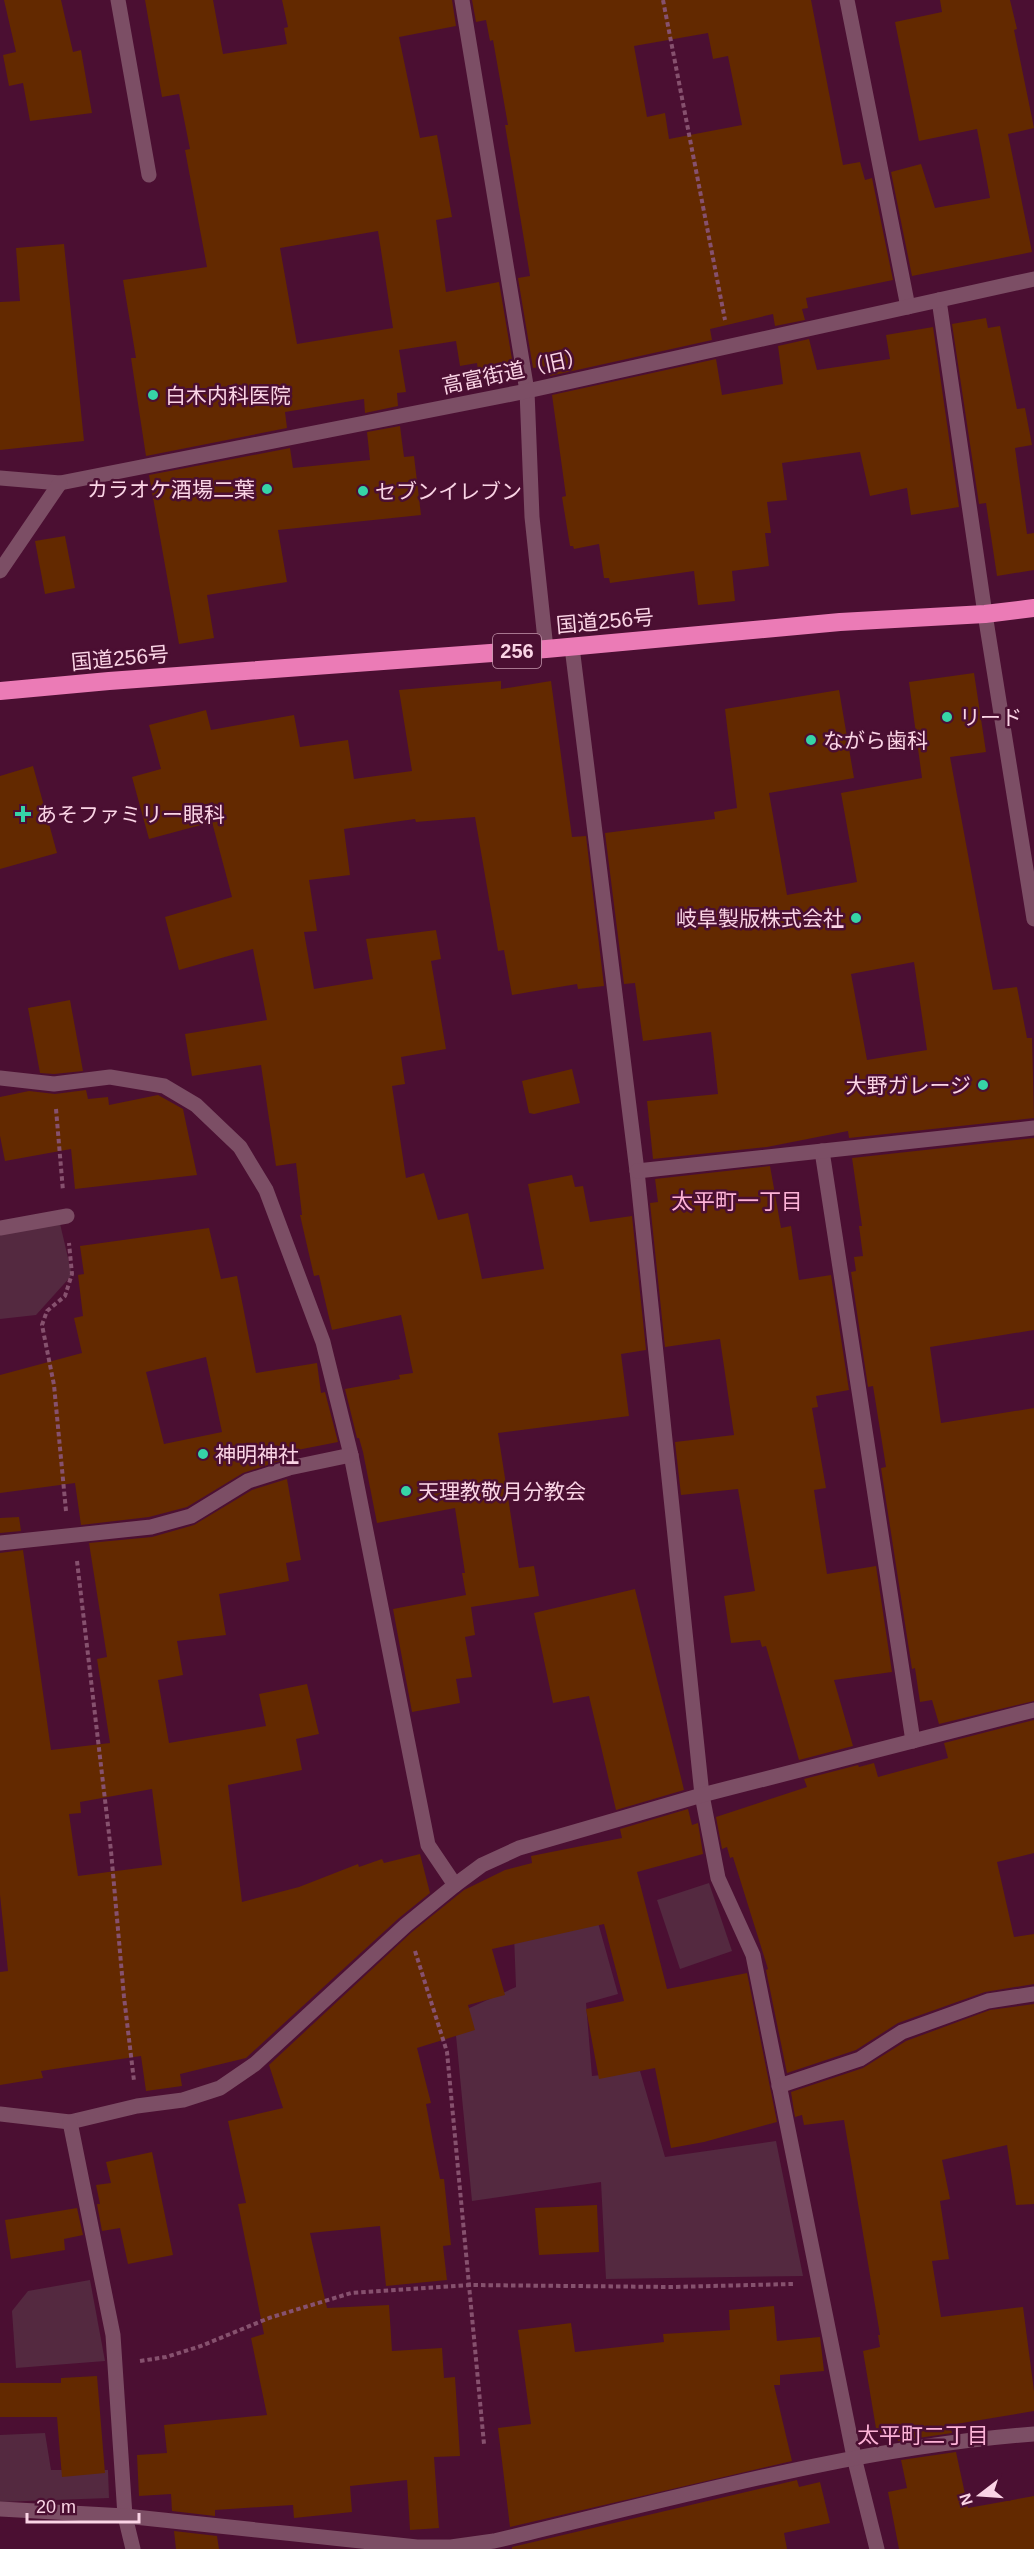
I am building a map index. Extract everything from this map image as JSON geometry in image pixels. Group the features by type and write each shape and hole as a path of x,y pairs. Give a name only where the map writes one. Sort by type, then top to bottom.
{"highway":[{"name":"国道256号","path":"0,691 572,647 840,622 985,614 1034,608"}],"street":[{"path":"118,0 149,175"},
{"path":"462,0 527,390 532,517 546,649"},
{"path":"848,0 908,307"},
{"name":"高富街道（旧）","path":"0,477 60,483 527,390 1034,279"},
{"path":"939,300 985,614 1034,919"},
{"path":"0,570 60,483"},
{"path":"572,647 637,1171 702,1795 718,1878 753,1955 854,2457 877,2549"},
{"path":"0,1078 54,1084 110,1077 164,1086 196,1105 240,1147 266,1190 323,1342 351,1455 428,1845 455,1885"},
{"path":"637,1171 1034,1128"},
{"path":"822,1151 913,1740"},
{"path":"0,1228 67,1216"},
{"path":"0,1544 151,1527 191,1516 248,1481 289,1468 351,1455"},
{"path":"0,2114 70,2121 137,2106 183,2100 220,2088 255,2064 406,1925 455,1885 482,1864 519,1848 702,1795 1034,1710"},
{"path":"779,2086 860,2059 902,2032 988,2001 1034,1994"},
{"path":"70,2121 113,2335 124,2516 133,2549"},
{"path":"0,2509 124,2516 417,2548 451,2547 494,2541 854,2457 971,2439 1034,2434"}],"path":[{"path":"663,0 730,346"},
{"path":"54,1084 59,1167 67,1216 72,1274 65,1296 46,1311 42,1325 54,1385 68,1536 75,1545 77,1557 111,1851 124,1997 137,2106"},
{"path":"406,1925 447,2052 484,2444"},
{"path":"116,2365 166,2358 269,2318 351,2293 470,2285 672,2287 819,2284"}],"shaded area":[{"path":"58,1215 72,1275 36,1315 0,1319 0,1225"},
{"path":"709,1883 732,1951 680,1969 657,1900"},
{"path":"595,1912 618,1994 586,2003 592,2076 640,2071 665,2157 776,2141 803,2276 606,2279 601,2182 472,2201 454,2015 516,1987 514,1935"},
{"path":"90,2280 105,2361 16,2368 12,2311 28,2291"},
{"path":"45,2433 51,2470 108,2470 109,2498 0,2502 0,2435"}],"building":[{"path":"4,0 61,0 73,52 81,50 92,113 30,121 23,83 9,86 3,55 16,52"},
{"path":"145,0 213,0 223,54 287,44 284,28 288,27 282,0 452,0 456,26 399,37 420,138 437,135 452,217 436,220 446,292 499,282 514,371 479,377 477,363 460,366 456,341 399,350 406,392 397,393 398,406 365,413 364,399 285,412 287,428 146,456 131,358 136,358 123,280 207,267 185,150 190,149 179,94 162,97","holes":["378,231 393,328 297,344 280,248"]},
{"path":"472,0 811,0 843,165 860,162 865,180 872,178 893,280 806,298 808,308 802,309 805,320 775,326 773,314 710,329 712,340 550,376 549,366 533,368 518,278 530,276 505,125 508,125 493,40 490,41 486,20 476,22","holes":["708,33 713,59 728,56 742,125 669,139 665,113 647,117 634,46"]},
{"path":"940,0 1010,0 1034,128 1008,134 1032,252 912,276 891,172 921,164 935,208 990,198 977,129 919,141 895,22 942,12"},
{"path":"64,244 84,441 0,450 0,302 20,301 16,248"},
{"path":"986,318 988,328 1000,326 1017,409 1025,408 1032,445 1015,448 1027,534 1034,533 1034,570 997,576 986,503 979,504 952,324"},
{"path":"933,327 959,507 911,515 907,488 870,496 860,452 782,463 787,500 767,502 771,533 765,533 769,566 732,571 735,601 698,605 694,571 610,583 609,578 604,578 599,544 574,549 570,546 562,497 566,496 552,395 716,359 722,395 783,384 778,346 809,339 817,370 890,359 886,335"},
{"path":"400,426 404,457 414,456 421,515 278,530 287,582 207,595 214,638 179,644 149,475 290,448 293,468 370,460 367,432"},
{"path":"65,536 75,588 45,594 35,541"},
{"path":"974,673 986,752 950,757 993,990 1017,987 1027,1038 1032,1038 1034,1118 849,1138 848,1131 767,1147 653,1159 647,1101 718,1094 711,1032 643,1041 635,983 624,984 605,833 715,819 714,812 737,808 725,709 839,690 854,778 769,793 787,895 857,882 841,793 922,778 909,682","holes":["914,962 927,1050 867,1060 851,974"]},
{"path":"501,681 501,689 551,681 572,837 586,836 604,986 578,989 577,984 512,995 504,950 498,951 475,817 416,822 415,819 344,829 350,875 309,880 317,931 304,932 314,989 373,979 366,939 436,930 441,959 431,961 446,1049 401,1057 405,1084 392,1086 406,1178 424,1173 438,1220 468,1213 482,1279 544,1269 528,1184 572,1175 575,1187 583,1186 590,1222 632,1216 646,1350 621,1354 629,1416 498,1433 519,1568 534,1566 539,1596 471,1607 475,1635 465,1637 472,1677 456,1679 460,1703 412,1712 393,1609 466,1595 455,1508 377,1523 363,1452 359,1438 357,1438 345,1389 400,1379 399,1375 413,1373 401,1315 332,1330 319,1275 314,1276 300,1215 302,1215 296,1163 276,1166 261,1065 192,1076 185,1034 267,1020 253,949 179,970 165,917 232,897 212,822 149,839 132,777 161,769 149,725 206,710 211,730 294,715 300,747 348,740 354,779 412,771 399,690"},
{"name":"あそファミリー眼科","path":"33,766 57,853 0,869 0,776"},
{"path":"70,1000 83,1071 40,1073 28,1008"},
{"path":"572,1069 580,1103 534,1114 529,1113 522,1081"},
{"path":"86,1090 88,1099 108,1097 109,1105 158,1095 183,1109 197,1175 75,1189 71,1149 5,1161 0,1136 0,1097 29,1091 55,1094"},
{"path":"1034,1138 1034,1330 930,1347 941,1423 1034,1408 1034,1701 939,1724 932,1700 920,1702 915,1668 912,1669 881,1468 886,1467 873,1386 868,1387 851,1272 856,1271 854,1257 863,1256 859,1226 862,1226 852,1158"},
{"path":"770,1166 781,1228 791,1226 799,1280 831,1275 849,1390 816,1396 818,1407 812,1408 826,1488 814,1490 827,1574 876,1566 892,1672 834,1680 853,1746 799,1760 766,1646 762,1647 760,1640 731,1643 724,1596 755,1591 738,1489 681,1495 675,1442 734,1435 720,1339 665,1347 650,1203 658,1202 655,1179"},
{"path":"209,1228 221,1279 237,1276 256,1373 317,1363 321,1393 325,1392 338,1442 282,1453 283,1460 243,1473 187,1507 149,1517 81,1525 75,1483 0,1493 0,1375 82,1353 74,1318 83,1316 78,1275 84,1274 80,1246","holes":["206,1357 222,1432 164,1444 146,1372"]},
{"path":"287,1479 301,1560 286,1563 289,1581 219,1594 226,1635 177,1641 183,1675 158,1680 169,1743 266,1726 259,1694 307,1684 319,1734 296,1739 302,1770 228,1785 242,1902 299,1887 358,1864 359,1867 382,1859 384,1863 420,1854 430,1893 399,1918 246,2058 180,2074 182,2086 146,2091 141,2056 41,2071 43,2078 0,2085 0,1972 8,1971 0,1895 0,1553 23,1550 51,1750 110,1743 97,1659 107,1657 89,1543 152,1537 194,1525 252,1490","holes":["152,1789 162,1865 78,1876 69,1814 81,1813 80,1802"]},
{"path":"19,1517 21,1531 0,1533 0,1518"},
{"path":"635,1589 684,1790 616,1810 589,1696 553,1703 534,1613"},
{"path":"1034,1720 1034,1853 997,1862 1014,1937 1034,1934 1034,1984 985,1992 898,2023 856,2050 787,2073 766,1970 768,1969 733,1857 730,1858 727,1847 722,1849 716,1817 807,1787 804,1779 858,1765 859,1767 874,1763 878,1777 948,1758 944,1743"},
{"path":"688,1809 692,1825 698,1823 703,1854 637,1872 667,1989 747,1973 777,2122 704,2142 671,2148 655,2068 599,2079 586,2009 624,2001 604,1924 492,1949 505,1995 468,2005 475,2030 417,2048 431,2103 426,2104 440,2179 444,2179 451,2245 443,2246 447,2280 386,2286 380,2226 310,2233 327,2308 389,2305 392,2351 442,2348 444,2378 455,2377 460,2456 434,2457 439,2528 410,2530 407,2480 350,2486 352,2512 294,2518 293,2505 215,2510 215,2516 172,2511 171,2494 139,2496 137,2455 167,2453 164,2425 267,2415 251,2338 264,2334 238,2204 246,2203 228,2121 283,2108 269,2065 412,1932 464,1890 505,1870 532,1863 531,1856 622,1838 620,1829"},
{"path":"1034,2004 1034,2204 1016,2205 1007,2145 942,2160 950,2199 940,2201 949,2259 932,2261 941,2317 1023,2307 1034,2391 1034,2411 950,2425 952,2433 898,2441 896,2431 877,2434 863,2351 880,2347 878,2335 880,2335 844,2120 804,2125 802,2115 795,2117 791,2092 863,2068 906,2041 990,2010"},
{"path":"152,2152 173,2255 128,2264 120,2228 102,2231 96,2185 111,2183 106,2162"},
{"path":"597,2205 599,2252 539,2255 535,2208"},
{"path":"77,2208 83,2235 64,2239 65,2250 11,2259 5,2220"},
{"path":"774,2306 777,2341 820,2337 821,2345 824,2371 780,2375 780,2385 774,2385 792,2461 510,2527 498,2428 531,2424 518,2330 571,2323 575,2352 664,2342 663,2334 730,2330 729,2310"},
{"path":"97,2376 105,2473 62,2477 57,2417 0,2417 0,2383 61,2383 61,2378"},
{"path":"956,2452 968,2508 1034,2496 1034,2549 899,2549 888,2492 907,2488 901,2460"},
{"path":"797,2480 799,2487 820,2482 830,2523 784,2533 787,2549 512,2549 512,2547"},
{"path":"174,2531 217,2536 219,2549 176,2549"}],"place":[{"name":"白木内科医院","path":"153,395"},
{"name":"カラオケ酒場二葉","path":"267,489"},
{"name":"セブンイレブン","path":"363,491"},
{"name":"リード","path":"947,717"},
{"name":"ながら歯科","path":"811,740"},
{"name":"あそファミリー眼科","path":"23,814"},
{"name":"岐阜製版株式会社","path":"856,918"},
{"name":"大野ガレージ","path":"983,1085"},
{"name":"神明神社","path":"203,1454"},
{"name":"天理教敬月分教会","path":"406,1491"}],"district":[{"name":"太平町一丁目","path":"737,1201"},
{"name":"太平町二丁目","path":"923,2435"}]}
